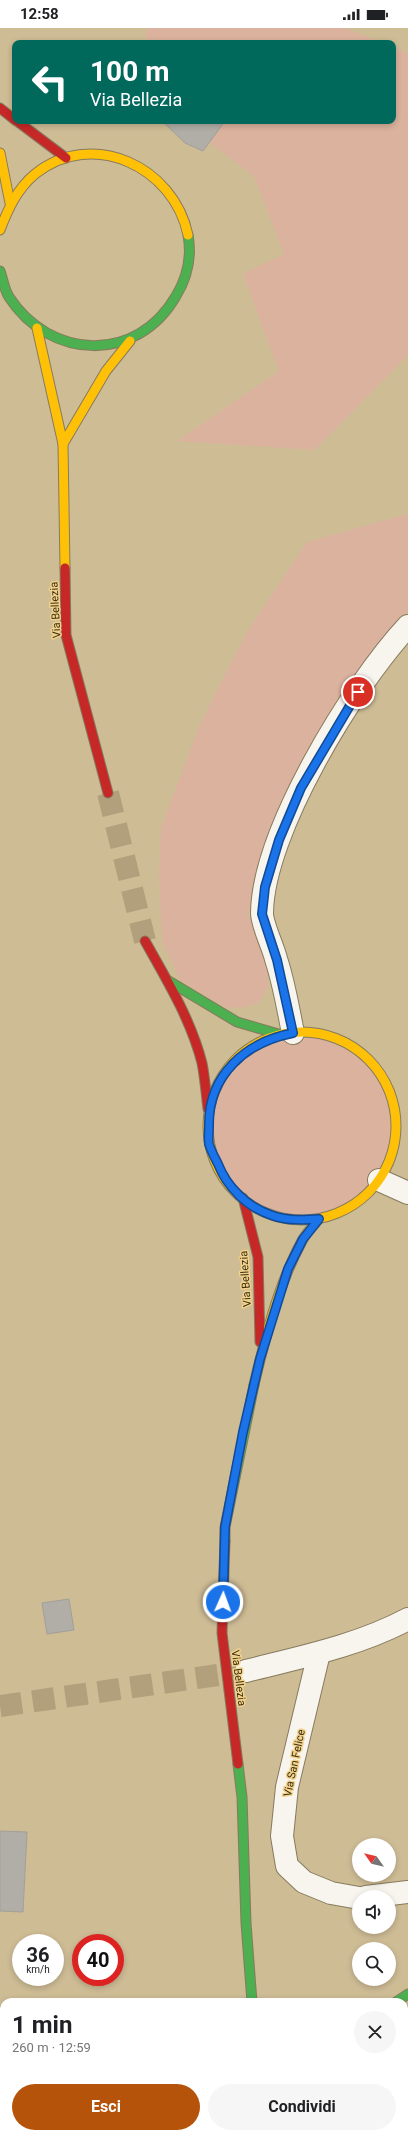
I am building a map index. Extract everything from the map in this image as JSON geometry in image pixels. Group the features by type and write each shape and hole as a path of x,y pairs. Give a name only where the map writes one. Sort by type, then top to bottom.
{"main road":[{"path":"0,108 12,117"},
{"path":"21,124 66,158"},
{"path":"0,153 10,203"},
{"path":"0,230 10,203 31,178 47,166 66,158 85,154 113,156 140,166 164,185 182,210 190,240 188,272 176,300 156,324 130,341 106,371 63,444"},
{"path":"0,271 8,296 28,322 55,340 79,346 105,347 130,341"},
{"name":"Via Bellezia","path":"37,328 63,444 66,635 108,793"},
{"name":"Via Bellezia","path":"145,941 167,980 186,1021 201,1061 209,1113 209,1144 224,1180 249,1205 271,1216 294,1220 319,1219 352,1206 368,1194 379,1180 394,1144 396,1121 391,1094 376,1067 359,1051 321,1034 288,1034 257,1030 237,1022 167,980"},
{"name":"Via Bellezia","path":"209,1113 215,1092 225,1073 241,1055 261,1042 288,1034"},
{"name":"Via Bellezia","path":"243,1198 258,1257 260,1359"},
{"name":"Via Bellezia","path":"252,1998 246,1923 242,1797 222,1632 225,1527 243,1432 260,1359 288,1269 303,1239 319,1219"}],"street":[{"path":"288,1034 279,967 262,914 265,887 279,840 301,788 349,704 391,644 408,626"},
{"path":"379,1180 408,1193"},
{"path":"246,1671 319,1653 385,1631 408,1619"},
{"name":"Via San Felice","path":"319,1653 287,1787 282,1836 287,1866 304,1882 332,1893 352,1897"},
{"path":"396,1893 408,1892"}],"shaded area":[{"path":"148,28 345,28 375,40 147,40 145,34"},
{"path":"396,48 408,53 408,355 315,450 177,441 279,371 243,274 284,254 254,176 210,143 223,124 396,124"},
{"path":"408,514 408,611 383,638 340,699 255,884 248,914 267,967 268,986 259,1003 245,1007 227,1008 180,980 162,940 159,874 161,828 198,729 221,682 249,629 307,542"},
{"path":"302,1032 329,1036 346,1043 368,1060 385,1082 392,1099 396,1126 392,1153 385,1170 368,1192 346,1209 329,1216 302,1220 275,1216 258,1209 236,1192 219,1170 212,1153 208,1126 212,1099 219,1082 236,1060 258,1043 275,1036"}],"building":[{"path":"165,124 223,124 203,151 185,143"},
{"path":"69,1599 74,1630 47,1634 42,1603"},
{"path":"0,1831 27,1832 23,1912 0,1911"}],"tunnel":[{"path":"108,793 145,941"},
{"path":"0,1706 246,1671"}],"traffic: fast":[{"path":"0,271 9,297 26,318 47,333 70,342 93,346 117,343 139,334 159,318 176,296 186,275 188,267 188,235"},
{"path":"167,980 237,1022 282,1035"},
{"path":"225,1541 225,1527 254,1385"},
{"path":"238,1764 242,1797 246,1923 252,1998"},
{"path":"402,1998 408,1994"}],"traffic: slow":[{"path":"0,153 10,203"},
{"path":"0,230 6,214 18,193 35,174 58,161 81,155 105,155 128,162 149,174 166,190 180,211 188,235"},
{"path":"37,328 63,444 65,568"},
{"path":"63,444 106,371 130,341"},
{"path":"302,1032 329,1036 346,1043 368,1060 385,1082 392,1099 396,1126 392,1153 385,1170 368,1192 346,1209 329,1216 302,1220 275,1216 258,1209 236,1192 219,1170 212,1153 208,1126 212,1099 219,1082 236,1060 258,1043 275,1036 302,1032"},
{"path":"254,1385 268,1330 286,1275 304,1238 319,1219"}],"traffic: jam":[{"path":"0,108 12,118"},
{"path":"21,124 66,158"},
{"path":"65,568 66,635 108,793"},
{"path":"145,941 178,1000 192,1031 202,1063 208,1109"},
{"path":"243,1198 258,1257 260,1342"},
{"path":"225,1541 222,1633 238,1764"}],"route":[{"path":"223,1602 225,1527 243,1432 260,1359 288,1269 303,1239 319,1219 294,1220 271,1216 249,1205 224,1180 209,1144 209,1113 215,1092 225,1073 241,1055 261,1042 273,1037 293,1033 277,960 262,914 265,887 279,840 301,788 349,704 358,692"}]}
